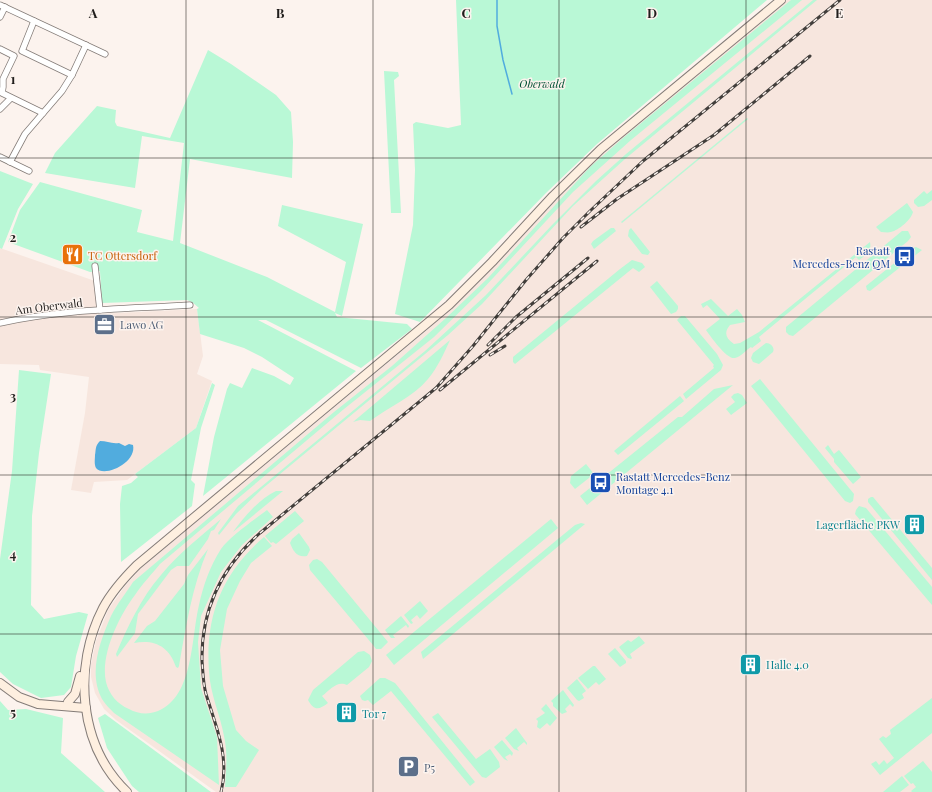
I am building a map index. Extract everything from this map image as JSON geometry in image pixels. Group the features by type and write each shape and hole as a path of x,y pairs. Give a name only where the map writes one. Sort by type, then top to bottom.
{"street":[{"path":"68,702 75,694 77,689 81,662 87,651 104,607 114,591 138,565 427,325 475,280 553,196 601,149 781,0"},
{"path":"0,17 2,6 105,54"},
{"path":"34,21 22,51 14,56 3,79 4,87 1,93 43,113"},
{"path":"10,162 25,134 62,91 72,75 86,45"},
{"path":"0,49 14,56"},
{"path":"22,51 72,75"},
{"path":"0,109 11,98"},
{"path":"0,157 29,171"},
{"path":"95,266 100,310"},
{"name":"Am Oberwald","path":"0,323 27,317 100,310 190,305"},
{"path":"87,651 84,680 85,705 90,726 102,758 112,774 127,792"},
{"path":"0,683 10,691 28,701 38,704 55,706 85,705"},
{"path":"55,706 68,702 85,705"}],"shaded area":[{"path":"787,0 932,0 932,792 216,792 116,720 104,709 95,693 91,677 91,664 96,641 108,610 125,586 141,568 426,331 477,284 603,152"},
{"path":"0,248 95,281 99,314 197,309 203,356 197,374 212,381 196,428 127,480 94,482 91,493 71,490 85,413 89,377 40,370 39,365 0,364"}],"green space":[{"name":"Oberwald","path":"456,0 767,0 597,144 546,193 420,322 395,314 413,225 415,170 413,124 416,122 448,128 461,125"},
{"path":"791,0 802,0 631,140 573,192 481,291 434,337 344,409 160,564 138,591 123,614 112,636 108,648 105,671 107,686 117,701 132,711 147,713 158,711 170,703 178,693 185,680 199,605 207,576 221,549 236,534 267,510 273,517 242,545 221,572 201,616 198,642 201,688 217,737 219,785 114,713 103,701 98,689 96,679 97,657 111,616 133,582 334,412 392,366 488,278 590,167 623,138"},
{"path":"813,0 817,0 625,159 573,206 482,304 448,335 262,489 236,514 219,535 218,533 238,506 425,351 486,295 596,181 626,154"},
{"path":"208,50 276,95 291,112 293,142 292,178 190,159 180,243 267,277 335,312 346,262 278,226 282,205 363,224 342,316 335,313 337,317 407,324 412,329 361,368 266,320 258,320 356,371 203,496 214,437 230,383 242,388 252,368 274,376 290,385 294,378 262,357 244,348 200,334 197,309 199,308 192,302 187,300 102,303 100,271 90,272 8,242 20,210 40,182 142,210 137,232 173,241 184,143 142,136 135,188 45,173 55,153 97,106 116,110 115,122 117,126 170,138"},
{"path":"384,71 398,72 399,76 394,80 401,213 391,213"},
{"path":"747,118 748,119 622,223 621,222"},
{"path":"0,171 33,184 18,209 2,249 0,248"},
{"path":"932,190 932,200 924,206 918,207 914,203 914,200 924,191 927,194"},
{"path":"907,203 913,212 910,218 901,227 890,232 881,232 876,227"},
{"path":"611,228 614,228 616,231 594,249 591,244 593,241"},
{"path":"631,228 650,252 648,255 642,254 628,236"},
{"path":"902,231 908,231 911,237 908,241 793,336 786,332 786,327"},
{"path":"870,242 870,248 866,254 859,260 856,257 759,337 761,341 739,356 732,358 728,355 719,347 706,330 720,319 707,305 703,308 701,304 711,299 728,316 737,309 742,315 745,322 730,325 726,333 731,342 734,344 740,343 759,332"},
{"path":"916,247 922,250 870,291 867,290 866,286"},
{"path":"632,260 642,263 645,267 639,272 633,268 515,364 513,362 513,357"},
{"path":"657,281 678,306 676,312 671,314 650,287"},
{"path":"681,316 685,316 717,354 723,365 721,370 686,399 683,394 714,368 714,365 677,320"},
{"path":"450,340 435,370 415,391 370,421 360,420 353,422"},
{"path":"766,343 772,346 773,352 759,364 753,362 751,358 753,353"},
{"path":"19,370 51,374 39,453 32,516 31,605 44,619 79,612 88,614 76,656 71,687 64,695 41,698 13,684 0,672 0,559 12,471"},
{"path":"760,379 854,494 853,501 850,503 845,501 751,386"},
{"path":"212,383 215,385 201,428 191,480 195,484 192,506 121,562 120,504 122,486 131,483 138,477 135,474 196,428"},
{"path":"733,385 587,505 580,496 678,417 682,417 714,389"},
{"path":"738,393 742,395 747,403 731,415 726,409 735,402 731,397"},
{"path":"680,396 684,401 618,455 614,451"},
{"path":"828,445 834,454 839,450 861,477 853,484 834,462 834,459 825,448"},
{"path":"586,464 594,474 575,489 570,483 571,476"},
{"path":"276,491 283,491 233,532 258,503"},
{"path":"873,497 932,568 932,580 868,502 868,499"},
{"path":"859,506 866,508 932,587 932,605 855,514"},
{"path":"295,511 304,521 276,544 273,542 271,543 265,536"},
{"path":"221,519 214,530 211,531 208,539 189,566 177,566 171,570 138,614 135,633 117,657 116,654 130,623 147,593 168,567 182,553"},
{"path":"551,519 558,528 394,665 386,655"},
{"path":"581,523 585,524 423,659 421,652 575,525"},
{"path":"299,533 309,547 310,550 307,556 298,555 290,543"},
{"path":"264,537 272,546 251,563 240,581 227,609 220,650 223,686 236,730 246,741 259,750 236,787 225,787 226,749 213,696 209,671 208,651 210,632 219,597 227,581 237,565"},
{"path":"208,549 202,563 194,592 178,668 165,649 160,646 148,642 134,643 147,626 155,621 184,584 188,575"},
{"path":"317,559 322,562 388,642 381,649 376,649 310,570 309,565 313,560"},
{"path":"420,601 428,611 420,619 417,615 411,620 413,623 411,624 404,615"},
{"path":"401,616 409,626 408,628 406,625 393,635 395,638 391,638 385,630"},
{"path":"639,636 645,643 630,654 631,659 628,658 619,647 628,640 631,642"},
{"path":"615,648 626,661 626,663 620,667 608,654"},
{"path":"364,651 370,655 372,661 369,667 347,685 337,685 322,696 328,703 319,708 312,706 308,700 313,690 358,652"},
{"path":"595,666 606,679 599,685 596,682 588,689 578,678"},
{"path":"380,678 385,678 395,683 475,782 470,786 391,691 373,705 368,700 362,700 360,696"},
{"path":"577,679 586,691 582,694 584,698 579,701 567,688"},
{"path":"563,690 574,705 573,707 570,704 565,709 567,712 562,714 553,706 551,701"},
{"path":"932,698 932,733 880,775 871,764 876,761 879,765 884,760 887,764 894,758 879,739 883,736 886,738 891,734 890,730"},
{"path":"0,701 8,710 26,709 63,718 61,753 105,792 0,792"},
{"path":"546,704 557,718 550,726 547,723 540,729 537,727 538,721 536,719 545,713 541,709"},
{"path":"438,713 476,759 490,749 499,762 500,767 486,778 482,777 432,717"},
{"path":"105,714 211,792 139,792 132,786 107,748 98,718"},
{"path":"516,728 527,743 527,745 524,742 517,748 519,751 514,749 505,738"},
{"path":"502,740 513,753 512,756 510,754 505,757 508,761 504,759 494,747"},
{"path":"923,761 932,772 932,792 912,792 911,791 916,787 904,776"},
{"path":"902,776 909,785 900,792 883,792"}],"water":[{"path":"100,441 119,443 125,446 129,444 133,445 133,452 130,458 119,467 112,470 100,471 95,465 95,455 97,444"}],"waterway":[{"path":"497,0 497,26 503,60 512,94"}],"railway":[{"path":"221,792 224,767 223,754 218,730 204,686 202,661 203,642 205,624 216,591 235,560 260,533 436,388 563,238 643,161 840,0"},
{"path":"581,227 617,199 714,135 810,56"},
{"path":"488,345 516,317 588,258"},
{"path":"440,390 597,261"},
{"path":"490,355 505,346"}],"place":[{"name":"TC Ottersdorf","path":"73,255"},
{"name":"Rastatt Mercedes-Benz QM","path":"905,256"},
{"name":"Lawo AG","path":"105,324"},
{"name":"Rastatt Mercedes-Benz Montage 4.1","path":"600,482"},
{"name":"Lagerfläche PKW","path":"915,524"},
{"name":"Halle 4.0","path":"750,664"},
{"name":"Tor 7","path":"347,713"},
{"name":"P5","path":"408,767"}]}
